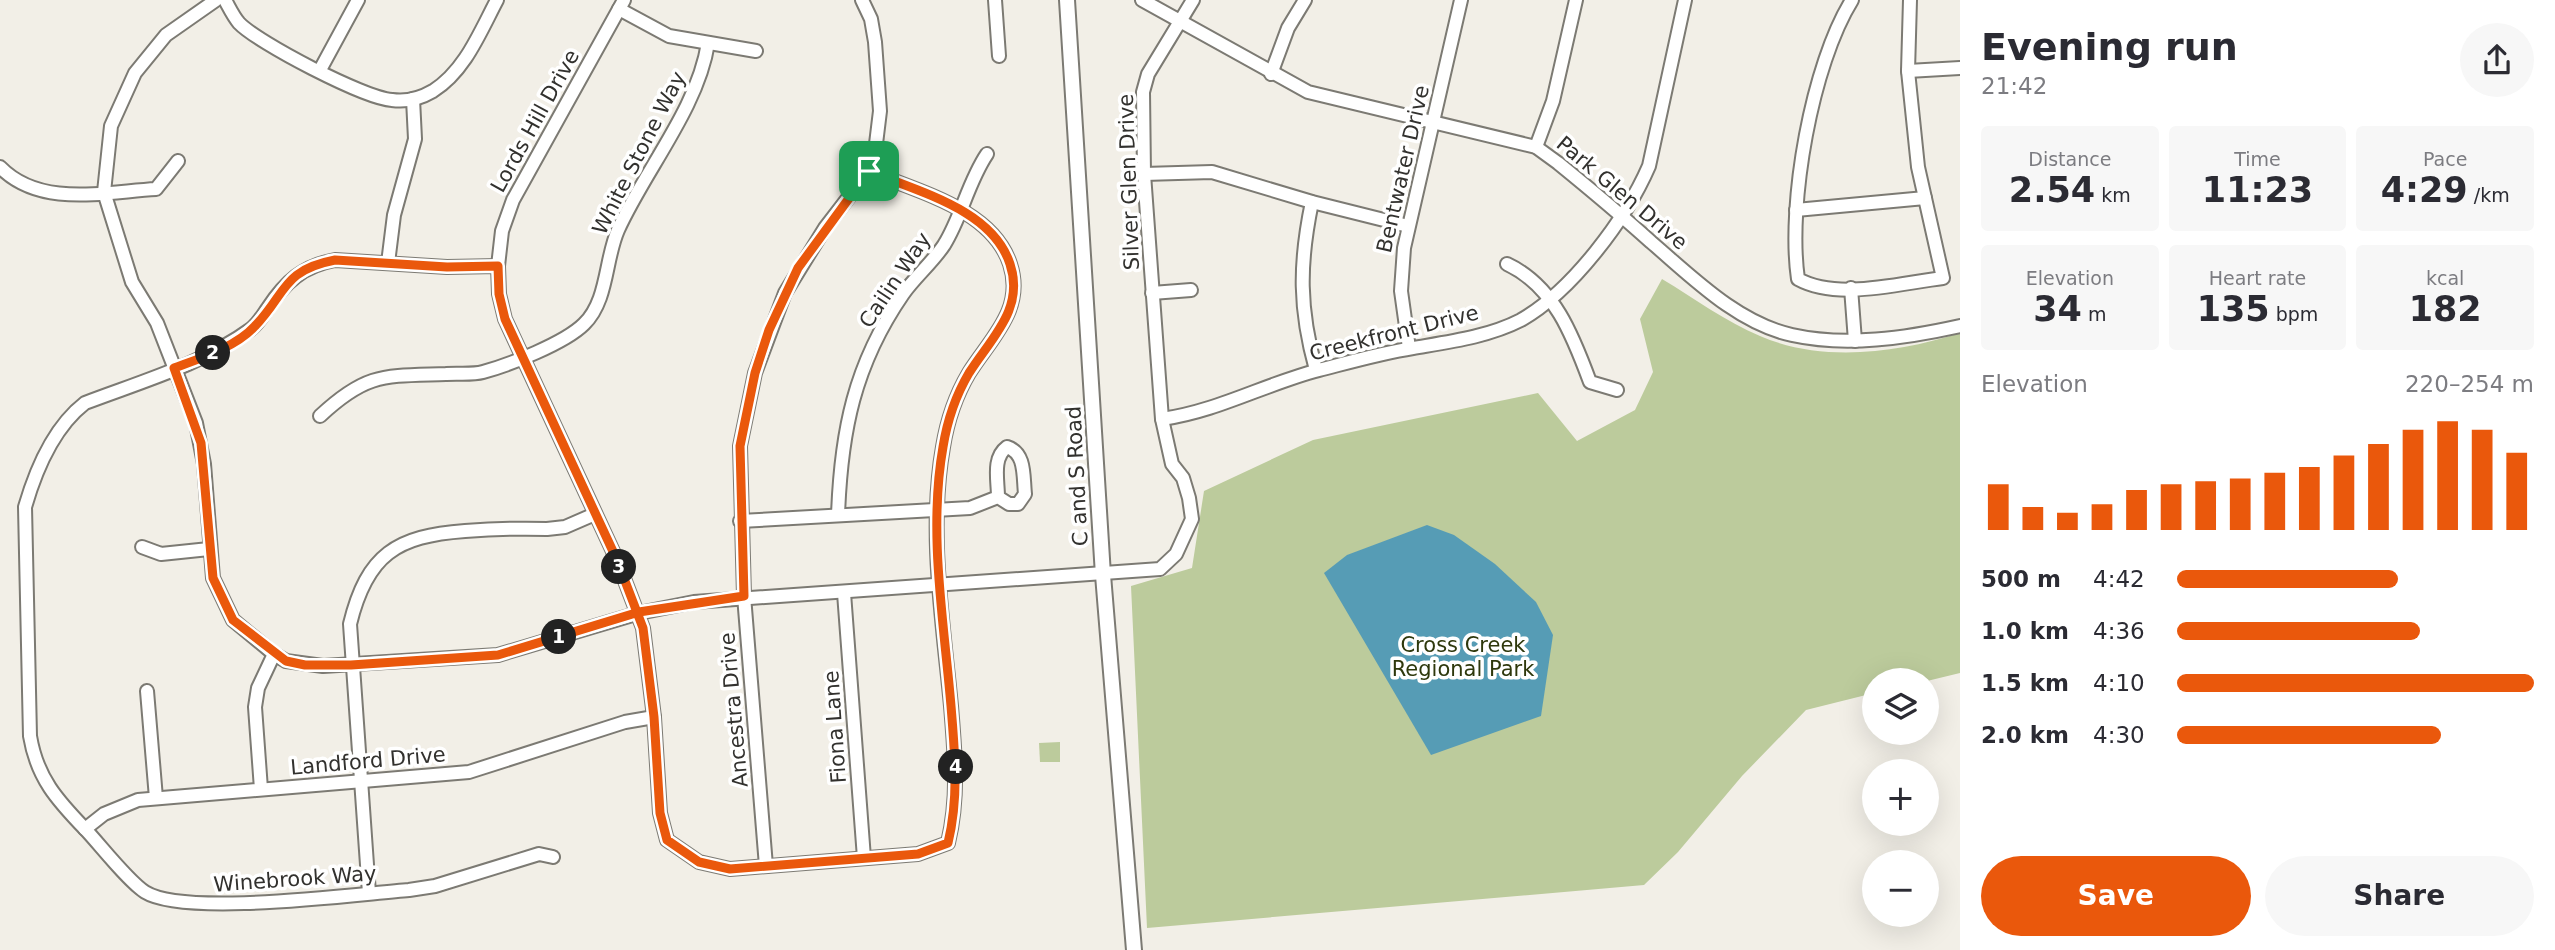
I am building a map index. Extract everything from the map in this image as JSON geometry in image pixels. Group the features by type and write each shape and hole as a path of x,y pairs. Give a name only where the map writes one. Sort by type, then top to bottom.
{"main road":[{"name":"C and S Road","path":"1067,0 1103,575 1134,950"}],"street":[{"path":"216,0 166,35 135,73 111,126 103,192 132,282 157,323 201,443 208,549 213,578 233,620 274,654 258,688 255,707 261,789"},
{"path":"225,0 239,23 260,38 367,95 391,100 414,99 430,93 454,75 498,0"},
{"path":"320,70 358,0"},
{"name":"Ancestra Drive","path":"766,866 744,596 740,446 750,395 769,330 798,268 869,171 879,135 875,42 871,19 862,0"},
{"path":"995,0 999,56"},
{"name":"Park Glen Drive","path":"1142,0 1271,74 1308,92 1536,147 1711,294 1750,318 1788,335 1855,341 1928,333 1960,326"},
{"name":"Silver Glen Drive","path":"274,654 305,665 351,665 498,655 639,612 744,596 844,593 1160,569 1176,554 1192,519 1183,478 1172,464 1162,419 1144,174 1143,92 1148,74 1182,23 1193,0"},
{"path":"1271,74 1288,28 1305,0"},
{"name":"Bentwater Drive","path":"1409,348 1401,291 1401,265 1461,0"},
{"path":"1536,147 1553,101 1576,0"},
{"name":"Creekfront Drive","path":"1162,419 1193,415 1225,405 1317,370 1409,348 1462,340 1520,320 1549,299 1602,243 1640,186 1649,166 1685,0"},
{"path":"1852,0 1840,19 1812,110 1796,210 1794,249 1798,279 1813,287 1851,288 1943,278 1918,167 1908,71 1910,0"},
{"path":"621,4 669,36 756,51"},
{"name":"Lords Hill Drive","path":"498,266 502,231 513,200 621,4"},
{"name":"White Stone Way","path":"320,416 346,392 364,381 383,376 481,373 525,361 585,323 595,307 618,230 701,73 708,43"},
{"path":"1908,71 1960,68"},
{"path":"388,263 394,215 415,139 414,99"},
{"name":"Cailin Way","path":"838,515 843,438 864,365 904,294 943,246 961,212 976,171 987,154"},
{"path":"0,167 11,179 31,190 52,194 156,190 178,161"},
{"path":"498,266 499,294 505,319 639,612 648,653 660,813 667,840 699,862 730,869 918,854 948,843 957,787 940,584 937,509 946,428 968,374 1007,318 1015,280 1002,243 986,226 869,171"},
{"path":"1144,174 1212,172 1312,202 1408,226"},
{"path":"1796,210 1925,198"},
{"path":"1312,202 1303,248 1301,298 1305,329 1317,370"},
{"name":"Winebrook Way","path":"498,266 447,267 335,260 300,272 282,287 255,327 215,352 85,403 68,416 31,486 25,507 30,736 34,760 42,780 57,800 145,892 202,905 369,893 435,886 539,854 553,857"},
{"path":"1507,264 1528,274 1549,299 1572,332 1590,382 1617,390"},
{"path":"1851,288 1855,341"},
{"name":"Silver Glen Drive","path":"1152,293 1191,290"},
{"path":"740,521 970,508 998,497"},
{"path":"369,893 350,624 358,596 373,568 405,542 426,534 565,527 595,514"},
{"path":"142,547 161,554 208,549"},
{"name":"Fiona Lane","path":"844,593 864,858"},
{"path":"147,691 156,798"},
{"name":"Landford Drive","path":"85,829 122,804 156,798 470,772 625,722 654,717"}],"green space":[{"name":"Cross Creek Regional Park","path":"1662,279 1747,330 1809,350 1885,350 1960,333 1960,673 1939,678 1939,668 1862,668 1862,696 1806,710 1742,776 1678,852 1644,885 1147,928 1131,586 1192,568 1204,491 1313,440 1538,393 1577,441 1635,410 1653,372 1640,319"},
{"path":"1060,742 1060,762 1040,762 1039,743"}],"water":[{"path":"1427,525 1454,535 1495,564 1536,602 1553,635 1541,716 1431,755 1324,573 1347,555"}],"route":[{"path":"869,171 798,268 769,330 755,373 740,446 744,596 694,601 639,612 498,655 351,665 305,665 286,661 256,641 233,620 221,600 213,578 208,549 201,443 174,368 215,352 255,327 282,287 300,272 317,263 335,260 447,267 498,266 499,294 505,319 639,612 648,653 660,813 667,840 699,862 730,869 918,854 948,843 957,787 940,584 937,509 939,472 946,428 957,399 968,374 1007,318 1013,300 1015,280 1002,243 986,226 869,171"}]}
